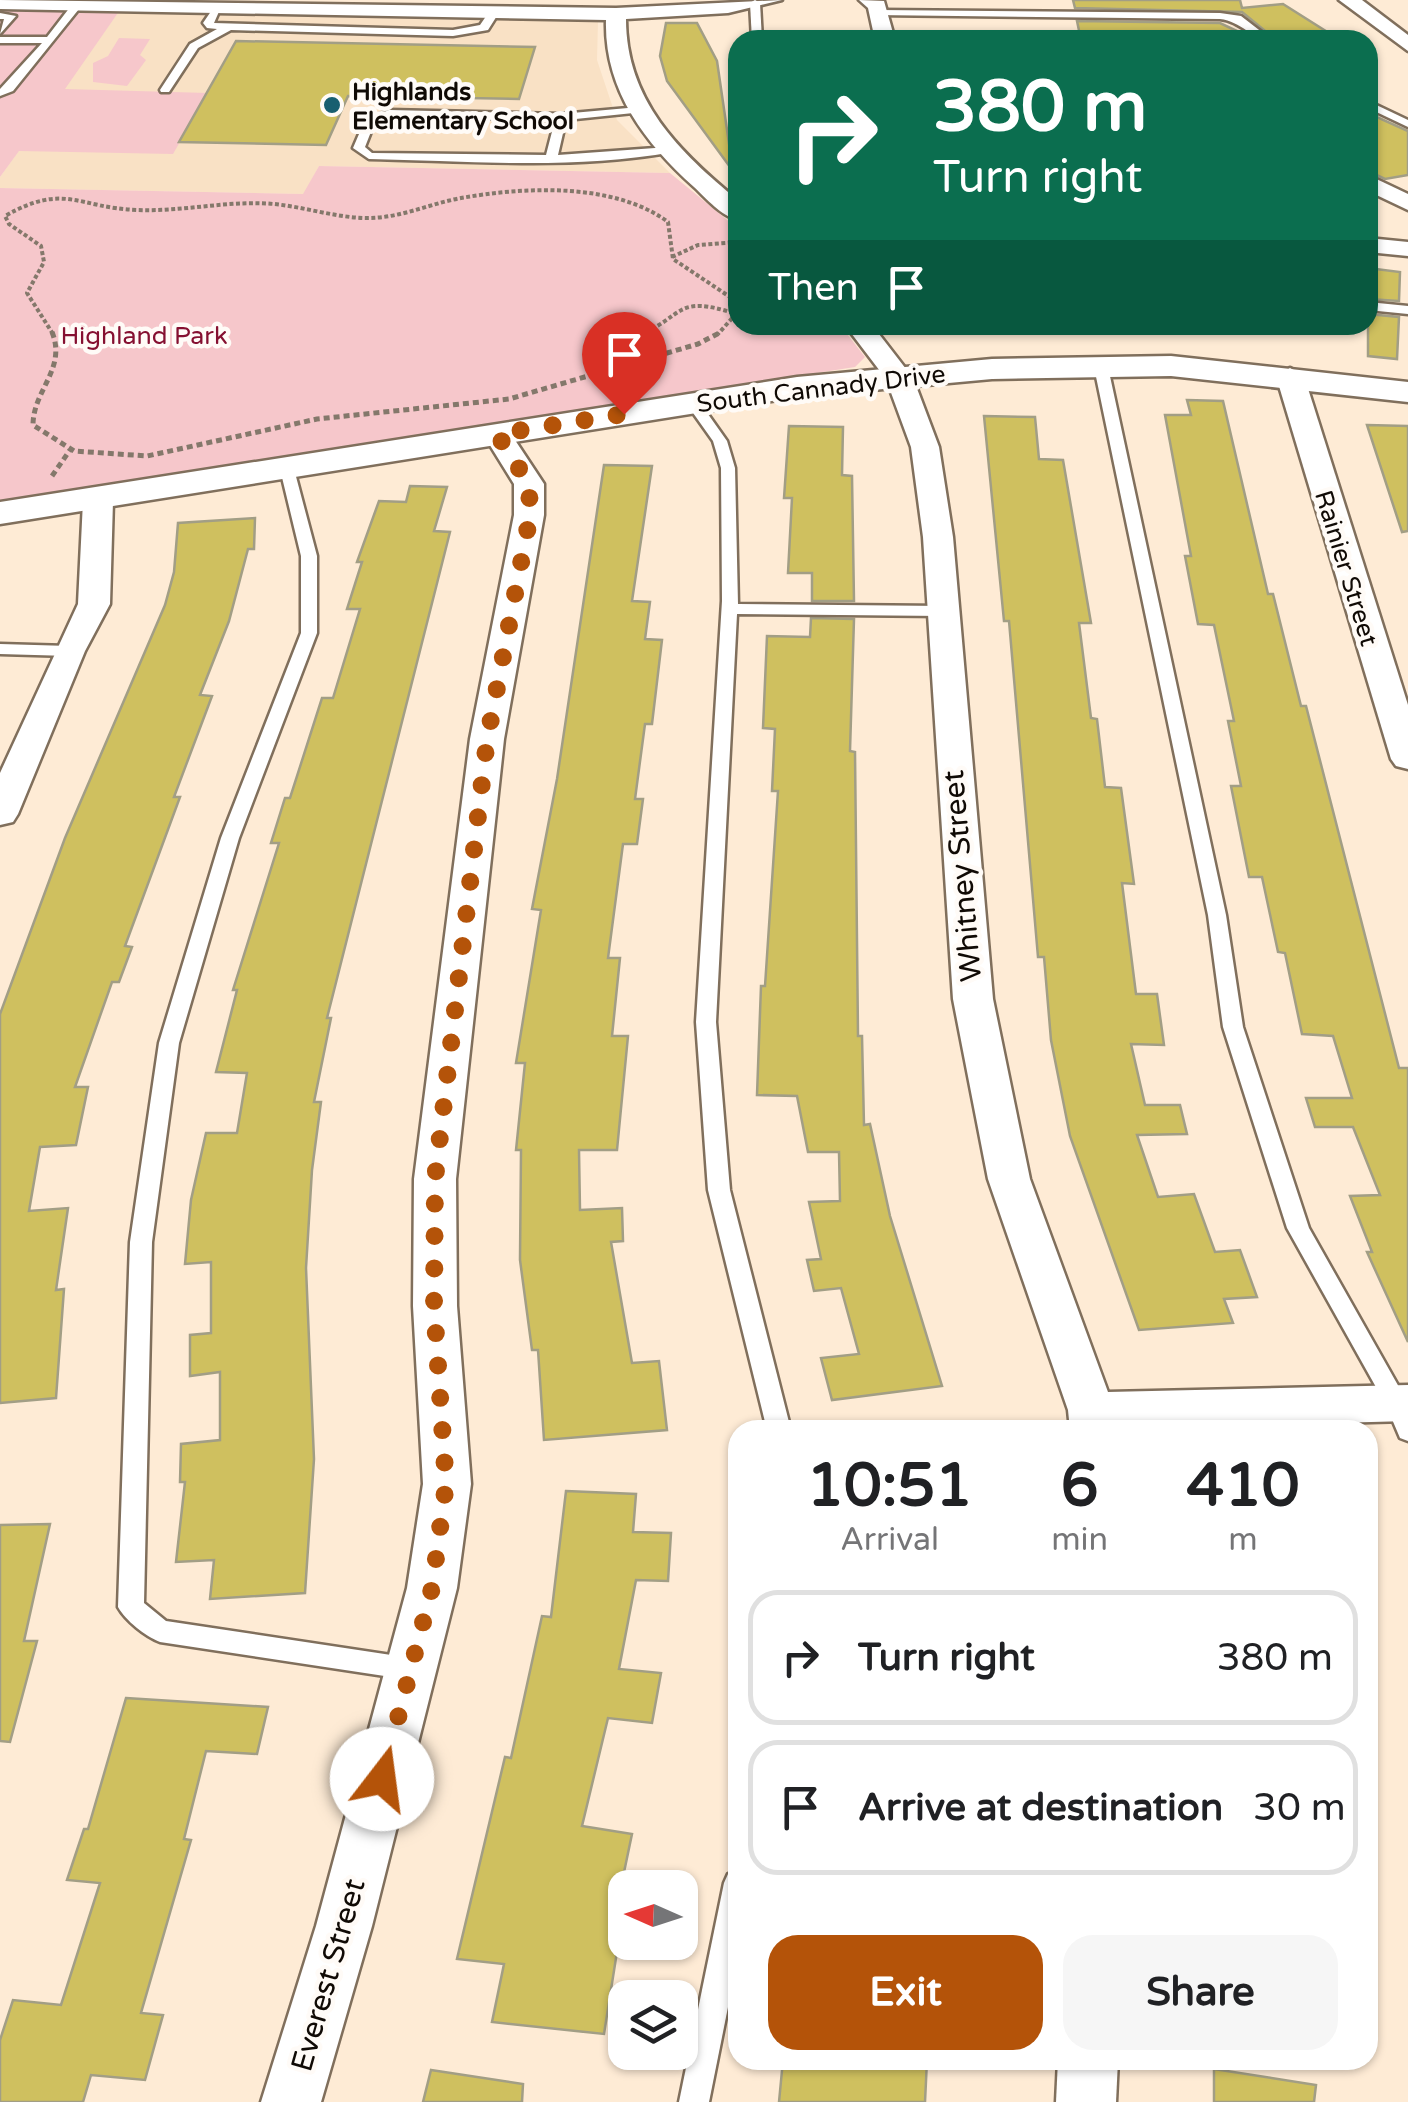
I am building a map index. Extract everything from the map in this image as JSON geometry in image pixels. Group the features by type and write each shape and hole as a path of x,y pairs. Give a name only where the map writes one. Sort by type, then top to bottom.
{"street":[{"path":"1349,0 1408,44"},
{"path":"0,3 495,11 521,6 616,14 764,2"},
{"path":"874,6 881,30"},
{"path":"616,14 617,50 639,110 669,150 728,204"},
{"path":"1378,187 1408,203"},
{"path":"1378,246 1408,249"},
{"name":"Whitney Street","path":"866,335 899,378 925,446 938,537 973,999 1009,1179 1092,1420"},
{"name":"South Cannady Drive","path":"0,513 693,403 992,368 1171,366 1290,376 1408,392"},
{"name":"Rainier Street","path":"1290,376 1408,760"},
{"name":"Everest Street","path":"291,2102 344,1926 432,1588 446,1484 434,1306 439,1142 487,740 530,516 529,484 497,434"},
{"path":"0,814 68,651 94,604 98,500"},
{"path":"1092,1420 1404,1413"},
{"path":"1086,2102 1088,2070"}],"lane":[{"path":"759,30 764,2"},
{"path":"0,93 17,80 78,4"},
{"path":"216,6 208,22 227,28 471,32 484,28 495,11"},
{"path":"874,6 1220,16 1237,18 1253,30"},
{"path":"0,16 11,16 0,31"},
{"path":"166,90 194,46 227,28"},
{"path":"0,40 50,40"},
{"path":"0,79 17,80"},
{"path":"1378,109 1408,124"},
{"path":"639,110 561,116 389,114 368,122 359,148 370,156 552,159 669,150"},
{"path":"552,159 561,116"},
{"path":"1378,307 1408,310"},
{"path":"1101,367 1217,915 1232,1028 1298,1228 1404,1413"},
{"path":"693,403 720,441 728,468 729,609 706,1022 719,1190 776,1420"},
{"path":"287,469 309,556 309,633 230,838 168,1043 141,1242 131,1607 160,1631 410,1669"},
{"path":"729,609 943,611"},
{"path":"0,650 68,651"},
{"path":"694,2102 728,1933"}],"path":[{"path":"728,294 680,268 672,257 668,222 659,214 626,201 543,192 458,198 412,213 364,218 271,204 154,211 118,208 80,197 31,200 4,218 41,246 44,262 28,293 30,303 54,332 59,350 58,367 30,416 44,438 70,450 142,456 318,418 486,404 560,388 626,362 693,347 728,326"},
{"path":"672,257 698,245 728,243"},
{"path":"660,391 614,354 616,346 657,328 670,311 698,306 728,312"},
{"path":"52,485 52,473 70,450"}],"shaded area":[{"name":"Highlands Elementary School","path":"120,10 598,21 597,60 617,120 670,173 319,166 304,194 0,188 0,177"}],"green space":[{"path":"0,9 120,10 65,89 208,93 173,154 19,151 0,177"},
{"path":"119,38 150,39 140,55 146,60 127,86 93,82 93,63 108,56"},
{"name":"Highland Park","path":"319,166 670,173 728,221 728,335 848,335 865,357 855,367 0,501 0,188 303,194"}],"building":[{"path":"1073,0 1240,0 1242,8 1283,4 1324,30 1264,30 1242,12 1075,8"},
{"path":"1077,21 1220,23 1235,30 1079,30"},
{"path":"666,23 697,23 717,61 728,164 667,81 660,56"},
{"name":"Highlands Elementary School","path":"236,41 535,47 519,99 348,96 326,145 179,142"},
{"path":"1378,118 1408,131 1408,175 1385,179 1378,176"},
{"path":"1378,269 1400,272 1399,301 1378,300"},
{"path":"1378,315 1399,317 1397,359 1368,356 1368,335 1378,335"},
{"path":"1187,400 1223,401 1268,594 1273,594 1301,706 1306,706 1399,1068 1408,1068 1408,1342 1367,1252 1372,1252 1350,1196 1380,1195 1353,1127 1315,1127 1306,1098 1352,1098 1333,1036 1302,1034 1285,953 1278,952 1262,877 1249,877 1231,786 1241,786 1228,721 1234,721 1214,625 1198,624 1185,556 1191,556 1165,415 1191,415"},
{"path":"984,416 1035,417 1039,459 1063,460 1091,623 1079,623 1091,718 1097,719 1105,787 1121,788 1134,884 1122,883 1136,994 1157,994 1164,1045 1131,1044 1145,1105 1180,1105 1187,1134 1137,1135 1158,1197 1194,1194 1215,1252 1240,1250 1257,1297 1224,1299 1233,1323 1139,1330 1070,1136 1051,1040 1044,957 1038,957 1009,621 1004,621"},
{"path":"1367,425 1408,426 1408,531 1402,532"},
{"path":"789,426 843,427 842,475 852,476 854,601 812,601 812,573 788,573 792,498 784,498"},
{"path":"604,465 652,466 632,601 650,602 645,639 662,640 652,724 645,724 635,799 643,799 637,844 623,844 608,958 620,958 612,1036 628,1036 617,1150 579,1150 580,1210 622,1208 623,1241 611,1242 632,1363 659,1361 667,1430 544,1440 538,1350 532,1350 520,1260 521,1150 516,1150 525,1063 516,1063 541,910 532,909 557,779"},
{"path":"410,486 447,487 434,531 450,532 327,1018 331,1018 314,1102 321,1102 306,1268 314,1459 305,1593 210,1599 214,1560 176,1562 185,1482 180,1482 181,1444 220,1440 220,1372 190,1376 190,1335 211,1333 211,1262 185,1264 191,1200 206,1133 237,1133 247,1073 216,1072 237,990 233,990 279,843 271,843 285,798 290,798 322,698 333,698 360,609 347,609 362,562 357,562 379,501 406,502"},
{"path":"255,518 254,549 248,549 229,621 200,695 212,696 125,946 132,947 119,982 112,982 75,1087 88,1087 76,1145 40,1147 29,1211 68,1208 56,1290 64,1289 56,1398 0,1403 0,1014 65,838 165,605 174,572 178,523"},
{"path":"811,618 854,619 850,751 855,752 858,1036 862,1036 864,1125 870,1124 890,1216 942,1386 832,1400 821,1358 859,1354 841,1288 814,1291 807,1260 821,1259 809,1202 840,1201 839,1152 808,1152 797,1096 757,1095 761,986 765,986 778,791 772,791 775,729 763,728 767,636 810,637"},
{"path":"566,1491 636,1494 633,1532 671,1533 668,1581 636,1580 619,1669 661,1673 652,1723 608,1718 582,1826 632,1834 624,1870 608,1870 608,1960 616,1960 613,1980 608,1980 604,2034 492,2022 504,1964 457,1959 505,1757 511,1758 542,1616 551,1617"},
{"path":"50,1524 24,1641 37,1641 10,1742 0,1741 0,1525"},
{"path":"126,1698 268,1707 257,1754 206,1751 184,1839 191,1840 141,2013 163,2015 145,2080 91,2075 83,2102 0,2102 0,2040 13,2000 61,2005 100,1883 67,1880 84,1829 88,1829"},
{"path":"431,2070 523,2084 522,2102 423,2102"},
{"path":"782,2070 927,2070 925,2102 779,2102"},
{"path":"1214,2070 1316,2085 1314,2102 1214,2102"}],"place":[{"name":"Highlands Elementary School","path":"332,105"}],"route":[{"path":"382,1779 432,1588 446,1484 434,1306 435,1179 487,740 530,516 529,484 497,434 624,414"}]}
